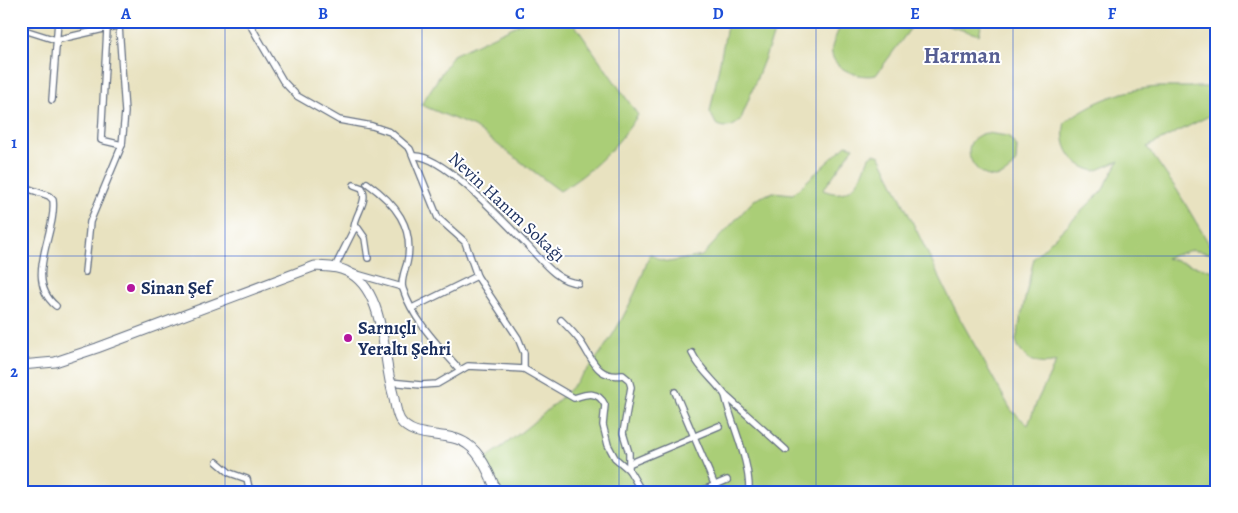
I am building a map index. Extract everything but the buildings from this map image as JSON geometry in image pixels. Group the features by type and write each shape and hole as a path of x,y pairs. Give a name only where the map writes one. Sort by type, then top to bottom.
{"main road":[{"path":"21,365 55,362 316,266 335,267 358,278 371,294 378,316 389,382 400,419 407,427 416,431 454,437 468,444 483,463 497,492"}],"street":[{"path":"52,100 58,21"},
{"path":"93,31 94,21"},
{"path":"21,29 56,40 138,21"},
{"path":"248,21 283,81 297,96 346,122 372,126 390,132 404,143 414,156 438,218 465,242 476,276 518,338 524,353 524,369"},
{"path":"85,272 90,222 122,145 125,112 119,26"},
{"path":"108,29 101,140 122,145"},
{"name":"Nevin Hanım Sokağı","path":"414,156 436,162 483,202 543,262 565,280 578,283"},
{"path":"367,183 384,195 398,211 405,224 409,237 409,252 402,287 412,308 436,342 460,370"},
{"path":"21,186 49,196 53,200 44,256 43,281 45,294 56,306"},
{"path":"335,267 354,229 364,194 362,188 354,186"},
{"path":"354,229 358,228 365,238 368,258"},
{"path":"346,271 402,287"},
{"path":"412,308 476,276"},
{"path":"561,320 580,341 594,366 600,372 623,376 629,380 630,387 623,433 631,463 629,470"},
{"path":"692,353 697,365 715,382 724,395 786,450"},
{"path":"389,382 421,385 437,384 468,366 524,369 574,398 590,394 599,397 605,405 603,425 608,445 615,458 629,470 642,492"},
{"path":"675,392 714,489 720,492"},
{"path":"724,395 745,464 750,492"},
{"path":"631,463 718,426"},
{"path":"217,462 230,473 247,479 250,492"},
{"path":"699,492 714,489 727,480"}],"green space":[{"path":"526,21 572,21 638,115 603,158 583,176 560,191 474,127 421,105 453,55"},
{"path":"728,21 779,21 741,119 732,126 723,127 716,124 710,112"},
{"path":"843,21 916,21 876,75 869,76 846,71 840,67 832,55 835,37"},
{"path":"932,21 982,21 979,35"},
{"path":"1160,87 1217,87 1217,112 1147,147 1177,190 1215,254 1191,250 1166,258 1217,272 1217,492 497,492 484,460 540,417 585,372 621,320 637,289 650,254 660,260 669,262 702,256 754,200 773,192 793,194 846,145 854,147 823,190 833,193 848,191 859,180 869,157 874,154 880,156 959,317 1011,410 1028,425 1056,362 1037,363 1031,360 1022,353 1016,340 1034,258 1102,191 1119,161 1095,171 1080,165 1069,154 1066,147 1064,139 1065,122 1087,108 1110,97 1134,90"},
{"path":"986,133 1008,136 1017,147 1016,161 1006,173 994,177 984,174 970,158 969,148 974,139"}],"place":[{"name":"Sinan Şef","path":"131,288"},
{"name":"Sarnıçlı Yeraltı Şehri","path":"348,338"}],"district":[{"name":"Harman","path":"962,56"}]}
